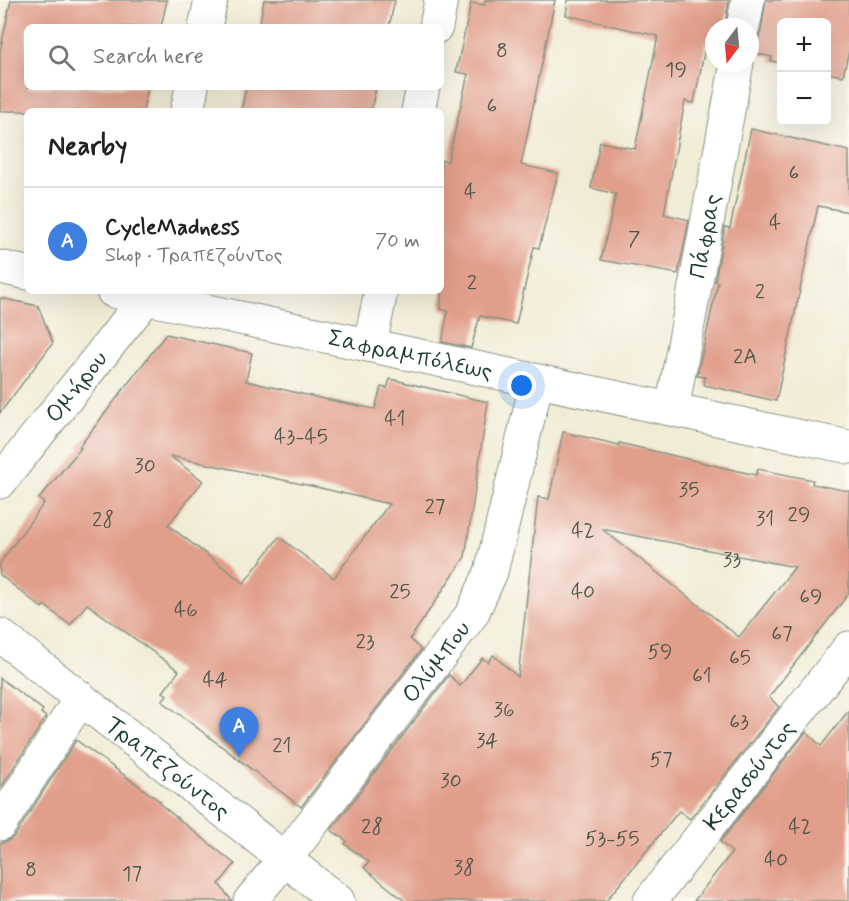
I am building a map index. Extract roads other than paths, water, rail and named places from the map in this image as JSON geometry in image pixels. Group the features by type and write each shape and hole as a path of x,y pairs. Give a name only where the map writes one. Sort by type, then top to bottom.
{"street":[{"path":"206,24 211,0"},
{"path":"437,24 441,0"},
{"path":"745,18 748,0"},
{"name":"Πάφρας","path":"672,409 735,72"},
{"path":"188,108 191,90"},
{"path":"419,108 422,90"},
{"path":"0,267 24,272"},
{"name":"Σαφραμπόλεως","path":"147,294 370,345 849,447"},
{"name":"Ομήρου","path":"0,482 147,294"},
{"path":"370,345 380,294"},
{"name":"Ολύμπου","path":"250,901 285,859 472,614 491,572 537,381"},
{"name":"Τραπεζούντος","path":"0,635 338,901"},
{"name":"Κερασούντος","path":"650,901 849,648"},
{"path":"0,824 81,698"}],"place":[{"name":"CycleMadness","path":"239,757"}]}
